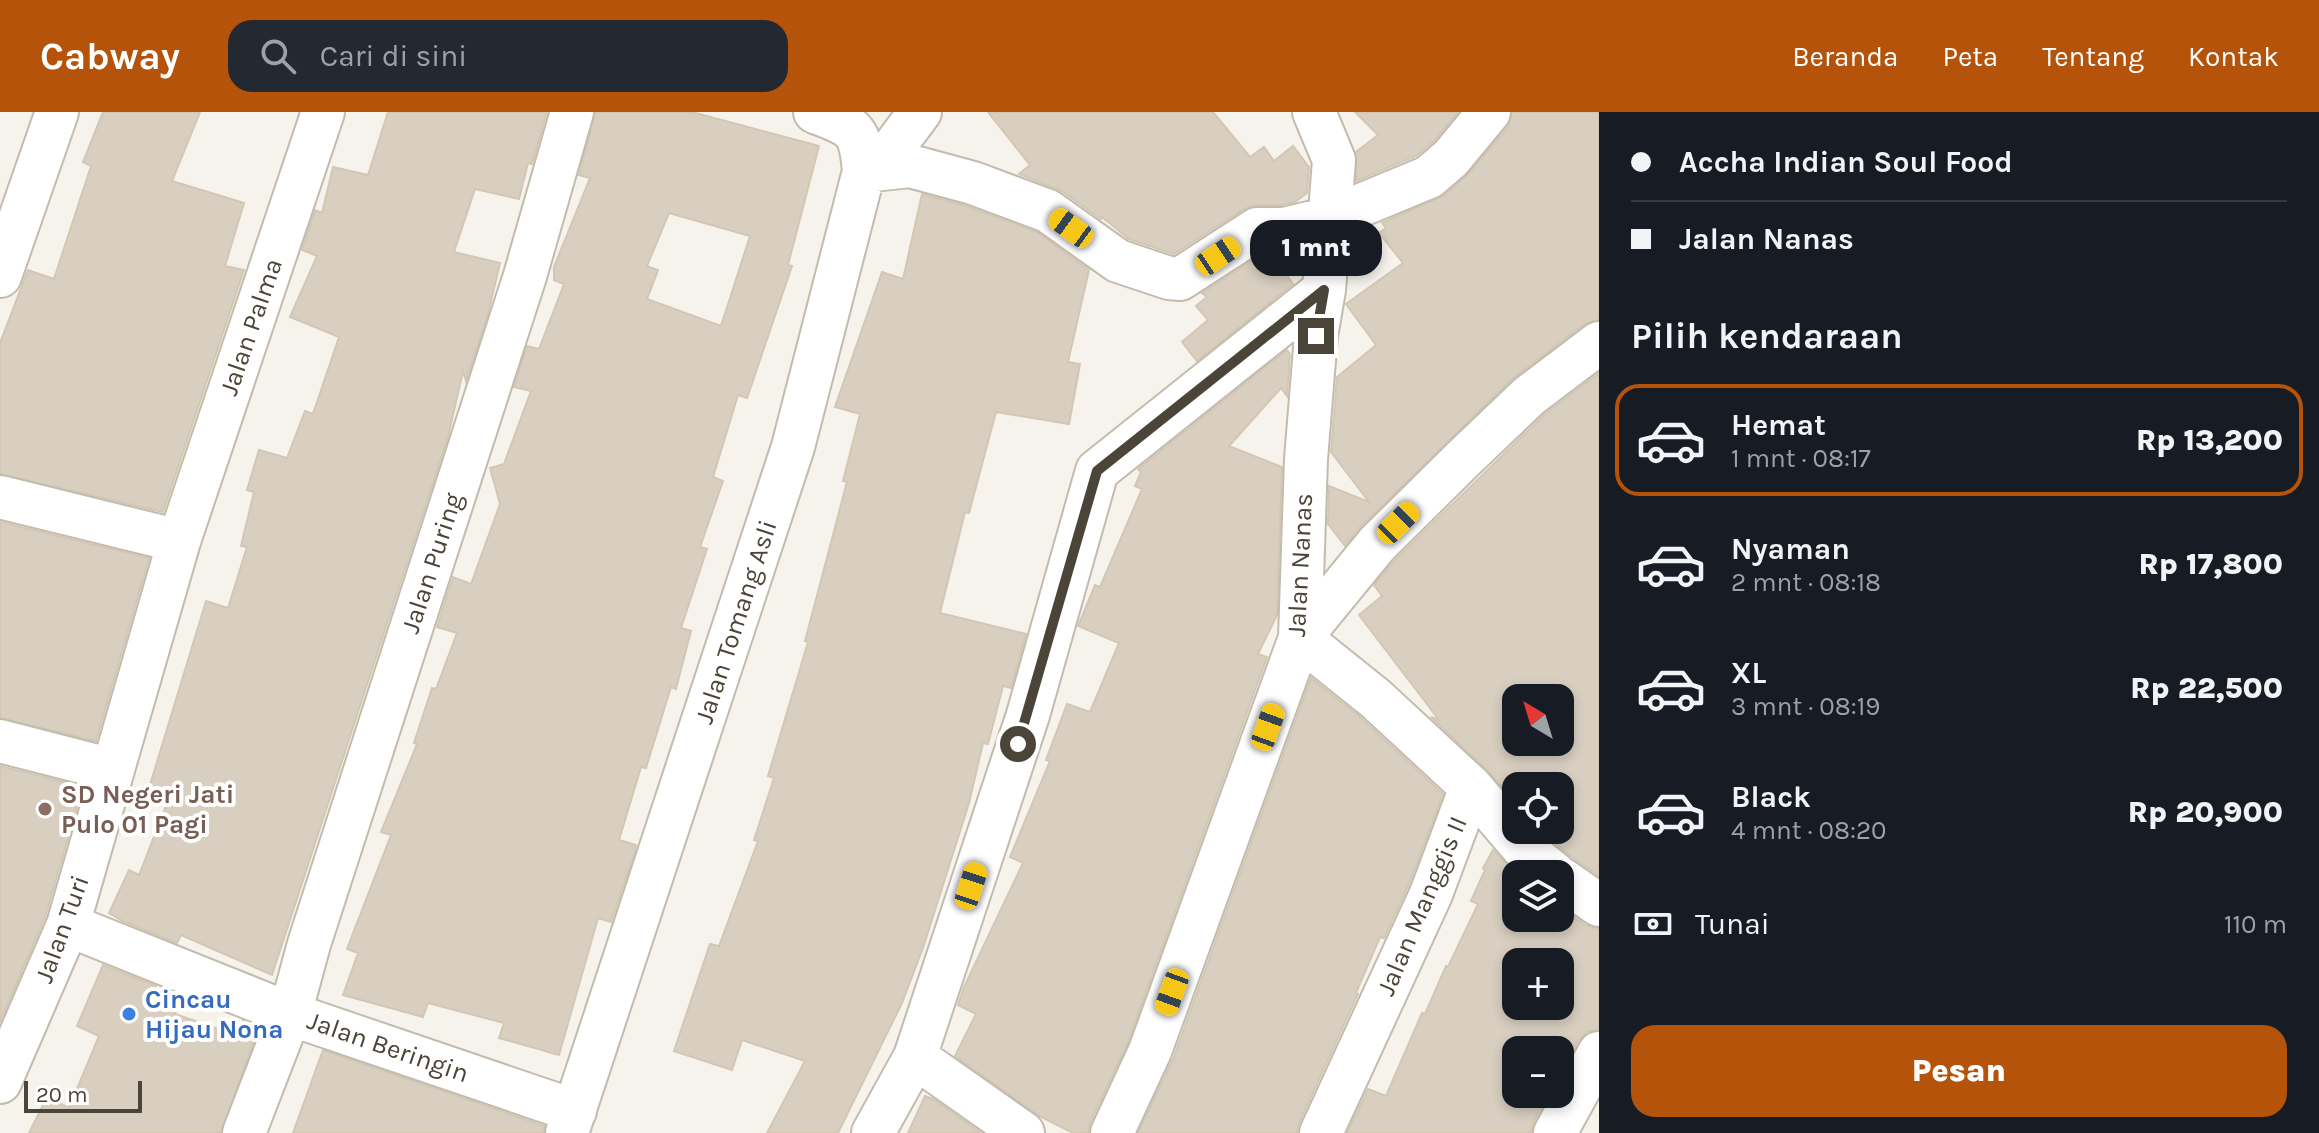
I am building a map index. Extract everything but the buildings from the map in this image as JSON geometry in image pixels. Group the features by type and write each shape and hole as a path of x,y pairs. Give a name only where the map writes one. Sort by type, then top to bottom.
{"street":[{"path":"0,276 57,112"},
{"name":"Jalan Palma","path":"179,541 323,112"},
{"name":"Jalan Puring","path":"244,1133 290,1014 309,944 525,276 572,112"},
{"path":"864,168 890,152 920,112"},
{"name":"Jalan Nanas","path":"1112,1133 1150,1051 1300,638 1306,459 1334,160 1314,112"},
{"path":"864,168 910,166 973,183 1048,211 1118,261 1180,279 1257,229 1284,229 1330,218 1429,177 1451,158 1489,112"},
{"path":"823,115 852,128 862,147 864,168"},
{"name":"Jalan Tomang Asli","path":"571,1122 793,447 864,168"},
{"path":"873,1133 915,1057 1028,715 1097,471 1324,290"},
{"path":"1300,638 1377,544 1452,469 1529,396 1599,343"},
{"path":"0,497 179,541"},
{"name":"Jalan Turi","path":"0,1082 68,925 179,541"},
{"name":"Jalan Manggis II","path":"1300,638 1376,699 1471,787 1431,894 1321,1133"},
{"path":"0,741 113,770"},
{"path":"1471,787 1525,850 1538,860"},
{"path":"1574,888 1599,905"},
{"name":"Jalan Beringin","path":"68,925 571,1122"},
{"path":"1555,1133 1599,1053"},
{"path":"915,1057 1023,1133"}],"place":[{"name":"SD Negeri Jati Pulo 01 Pagi","path":"45,809"},
{"name":"Cincau Hijau Nona","path":"129,1014"}],"route":[{"path":"1018,744 1097,471 1324,290 1316,336"}]}
